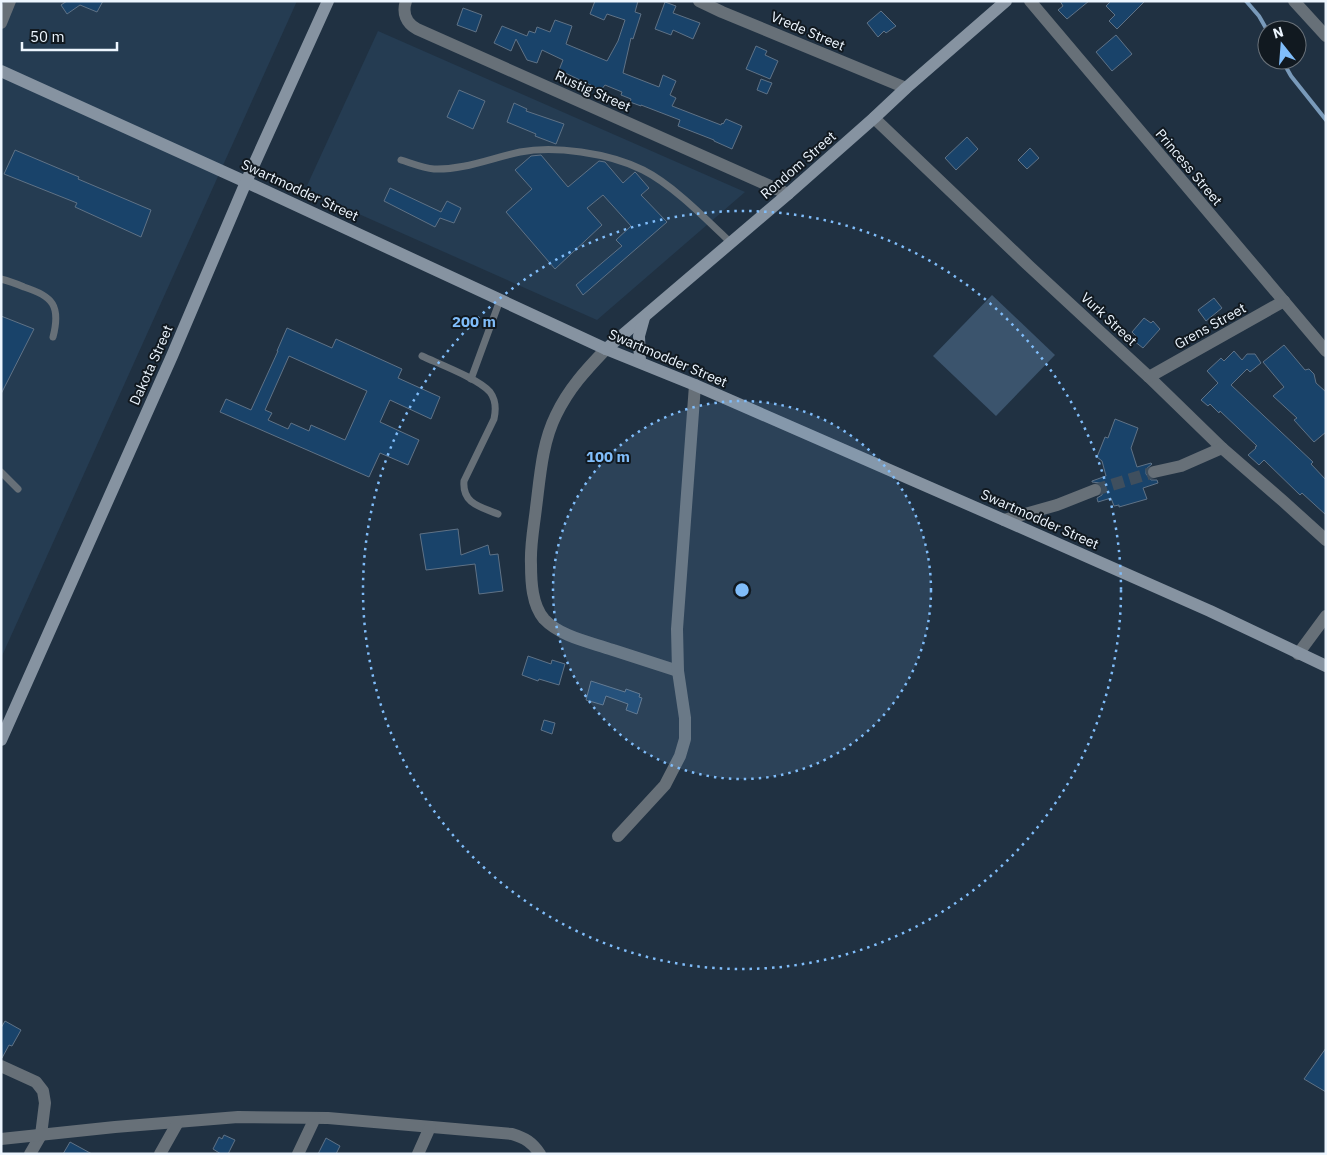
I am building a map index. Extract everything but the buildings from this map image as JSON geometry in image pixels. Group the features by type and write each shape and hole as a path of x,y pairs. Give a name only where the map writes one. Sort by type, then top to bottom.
{"main road":[{"name":"Dakota Street","path":"1,740 144,420 246,182 328,1"},
{"name":"Rondom Street","path":"606,349 788,194 1006,1"},
{"name":"Swartmodder Street","path":"1,71 606,349 695,385 1004,520 1210,611 1326,666"},
{"path":"640,362 639,336 644,318"}],"street":[{"path":"1,23 10,1"},
{"name":"Rustig Street","path":"406,1 404,12 406,20 411,26 788,194"},
{"name":"Vrede Street","path":"699,1 906,88"},
{"name":"Princess Street","path":"1030,1 1326,351"},
{"path":"1294,1 1326,36"},
{"name":"Vurk Street","path":"874,118 1222,448 1326,540"},
{"name":"Grens Street","path":"1149,377 1284,301"},
{"path":"606,349 576,381 555,416 547,439 532,541 531,564 535,599 538,610 544,619 557,629 574,637 678,671"},
{"path":"618,836 666,785 680,756 685,739 685,718 678,671 677,629 695,385"},
{"path":"1154,472 1181,466 1222,448"},
{"path":"1004,520 1058,505 1095,490"},
{"path":"1298,654 1326,616"},
{"path":"1,1066 36,1082 42,1091 45,1103 41,1135 30,1154"},
{"path":"1,1139 238,1117 315,1118 512,1134 524,1138 536,1147 540,1154"},
{"path":"298,1154 315,1118"},
{"path":"160,1154 178,1122"},
{"path":"418,1154 430,1127"}],"lane":[{"path":"401,160 432,169 449,169 468,166 519,152 550,148 597,154 617,159 657,178 731,242"},
{"path":"1,280 43,294 50,300 56,315 53,337"},
{"path":"471,379 500,300"},
{"path":"422,356 471,379 490,393 494,401 496,410 494,419 464,481 463,488 473,504 498,514"},
{"path":"1,472 18,489"}],"shaded area":[{"path":"1,1 297,1 1,658"},
{"path":"378,31 745,192 597,320 305,190"},
{"path":"992,295 1055,355 996,416 933,356"}],"waterway":[{"path":"1246,1 1261,20"},
{"path":"1288,70 1326,120"}],"tunnel":[{"path":"1095,490 1154,472"}]}
